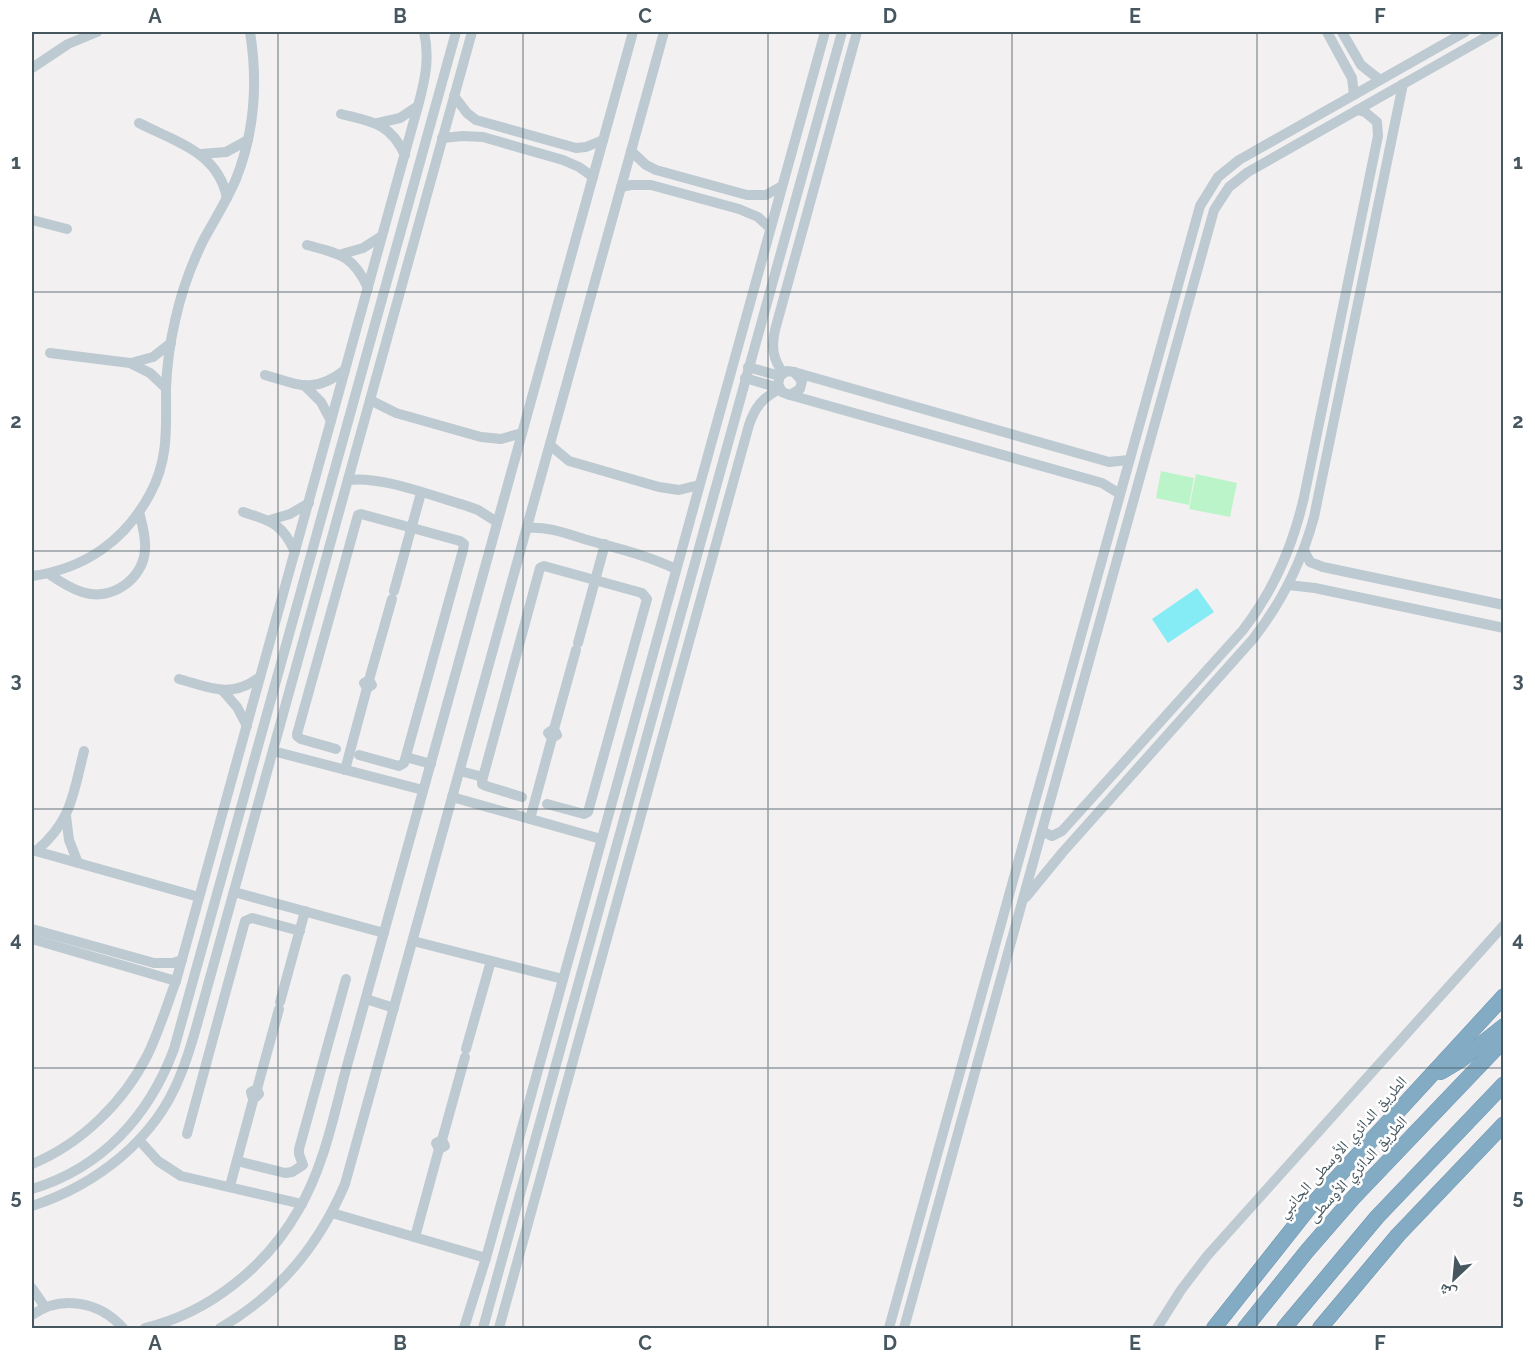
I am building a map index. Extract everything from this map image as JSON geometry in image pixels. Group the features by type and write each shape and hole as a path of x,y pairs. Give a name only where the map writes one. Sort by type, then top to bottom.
{"highway":[{"name":"الطريق الدائري الأوسطى الجانبي","path":"1214,1329 1309,1208 1503,996"},
{"path":"1429,1078 1461,1060 1503,1026"},
{"name":"الطريق الدائري الأوسطى","path":"1245,1329 1353,1198 1503,1040"},
{"path":"1284,1329 1385,1209 1503,1084"},
{"path":"1320,1329 1398,1235 1503,1124"}],"street":[{"path":"32,68 68,44 97,32"},
{"path":"32,576 49,574 91,558 118,537 140,512 159,474 167,433 166,388 171,343 183,293 191,268 236,179 248,140 255,87 254,54 250,32"},
{"path":"32,1164 65,1146 90,1128 125,1090 147,1055 176,981 418,106 428,64 428,47 424,32"},
{"path":"32,1189 59,1179 113,1143 141,1114 166,1071 456,32"},
{"path":"32,1206 86,1182 124,1155 163,1109 180,1077 234,892 472,32"},
{"path":"145,1329 188,1313 238,1281 276,1242 302,1204 315,1174 366,999 633,32"},
{"path":"220,1329 250,1310 301,1260 332,1213 345,1184 664,32"},
{"path":"464,1329 486,1258 825,32"},
{"path":"483,1329 842,32"},
{"path":"499,1329 749,425 756,406 763,399 783,390 797,392 801,385 800,377 786,373 774,357 772,348 857,32"},
{"path":"1327,32 1352,78 1354,95"},
{"path":"1342,32 1361,65 1380,80"},
{"path":"889,1329 1198,214 1210,188 1228,168 1465,32"},
{"path":"904,1329 1020,908 1047,833 1099,624 1211,218 1223,194 1238,178 1495,32"},
{"path":"1446,42 1453,55"},
{"path":"1020,908 1033,887 1062,853 1253,639 1288,585 1304,550 1316,508 1403,84"},
{"path":"454,96 467,113 487,124 576,148 586,147 603,140"},
{"path":"341,114 378,123 400,118 418,106"},
{"path":"1047,833 1058,835 1062,831 1242,630 1268,593 1283,562 1302,505 1378,136 1377,122 1365,112 1357,110"},
{"path":"139,123 201,154 219,173 225,185 227,198"},
{"path":"378,123 394,137 405,155"},
{"path":"442,138 483,137 563,160 593,177"},
{"path":"201,154 226,152 248,140"},
{"path":"631,151 646,165 656,170 747,195 766,195 782,186"},
{"path":"420,163 424,170 431,170 434,167"},
{"path":"621,187 651,185 743,210 758,217 770,228"},
{"path":"411,196 421,194 425,200"},
{"path":"1198,214 1211,218"},
{"path":"32,220 67,229"},
{"path":"307,245 342,254 363,248 382,236"},
{"path":"342,254 357,269 368,288"},
{"path":"130,363 153,357 171,343"},
{"path":"50,352 130,363 150,373 166,388"},
{"path":"305,387 327,382 345,370"},
{"path":"747,373 786,373 1109,462 1129,460"},
{"path":"747,373 783,390 1102,483 1120,494"},
{"path":"783,390 778,380 786,373"},
{"path":"265,375 305,387 321,402 331,421"},
{"path":"370,400 396,413 481,437 501,439 522,433"},
{"path":"550,445 559,454 575,463 659,487 679,490 699,485"},
{"path":"348,480 369,479 421,493 467,506 497,522"},
{"path":"345,770 421,493"},
{"path":"270,520 290,514 309,503"},
{"path":"49,574 70,588 84,593 98,595 125,586 139,570 145,550 145,536 140,512"},
{"path":"243,512 270,520 285,534 295,552"},
{"path":"336,749 301,739 297,734 358,515 460,541 464,547 404,763 399,766 359,755"},
{"path":"338,517 356,522"},
{"path":"527,528 546,528 604,544 649,558 676,570"},
{"path":"530,819 604,544"},
{"path":"1304,550 1311,562 1316,565 1503,605"},
{"path":"522,797 483,786 483,777 541,567 544,566 646,596 588,812 585,814 547,804"},
{"path":"1288,585 1315,588 1503,627 1501,618 1503,612"},
{"path":"1460,619 1468,606 1464,597"},
{"path":"646,602 680,612"},
{"path":"1085,621 1099,624"},
{"path":"179,679 223,691 243,688 260,678"},
{"path":"223,691 237,707 247,726"},
{"path":"34,850 53,835 66,816 84,751"},
{"path":"273,751 423,790"},
{"path":"406,757 430,764"},
{"path":"460,771 483,777"},
{"path":"452,798 601,839"},
{"path":"66,816 69,840 78,863"},
{"path":"1047,833 1054,847 1062,853"},
{"path":"34,850 199,897"},
{"path":"234,892 384,933"},
{"path":"230,1186 305,911"},
{"path":"580,915 596,919"},
{"path":"187,1134 245,921 252,918 300,931"},
{"path":"1157,1329 1181,1290 1207,1256 1503,925"},
{"path":"32,929 154,963 164,964 182,960"},
{"path":"32,939 176,981"},
{"path":"413,941 563,979"},
{"path":"415,1237 491,961"},
{"path":"237,1161 285,1173 292,1172 303,1165 299,1149 346,979"},
{"path":"366,999 394,1008"},
{"path":"186,1006 201,1010"},
{"path":"968,1042 982,1046"},
{"path":"139,1140 158,1161 173,1172 189,1179 230,1186 302,1204"},
{"path":"332,1213 486,1258"},
{"path":"489,1247 505,1251"},
{"path":"32,1288 45,1307"},
{"path":"32,1315 45,1307 60,1303 75,1303 104,1312 123,1329"}],"green space":[{"path":"1161,471 1194,478 1189,505 1156,498"},
{"path":"1196,474 1237,483 1230,517 1189,509"}],"water":[{"path":"1197,588 1214,612 1168,643 1152,619"}]}
